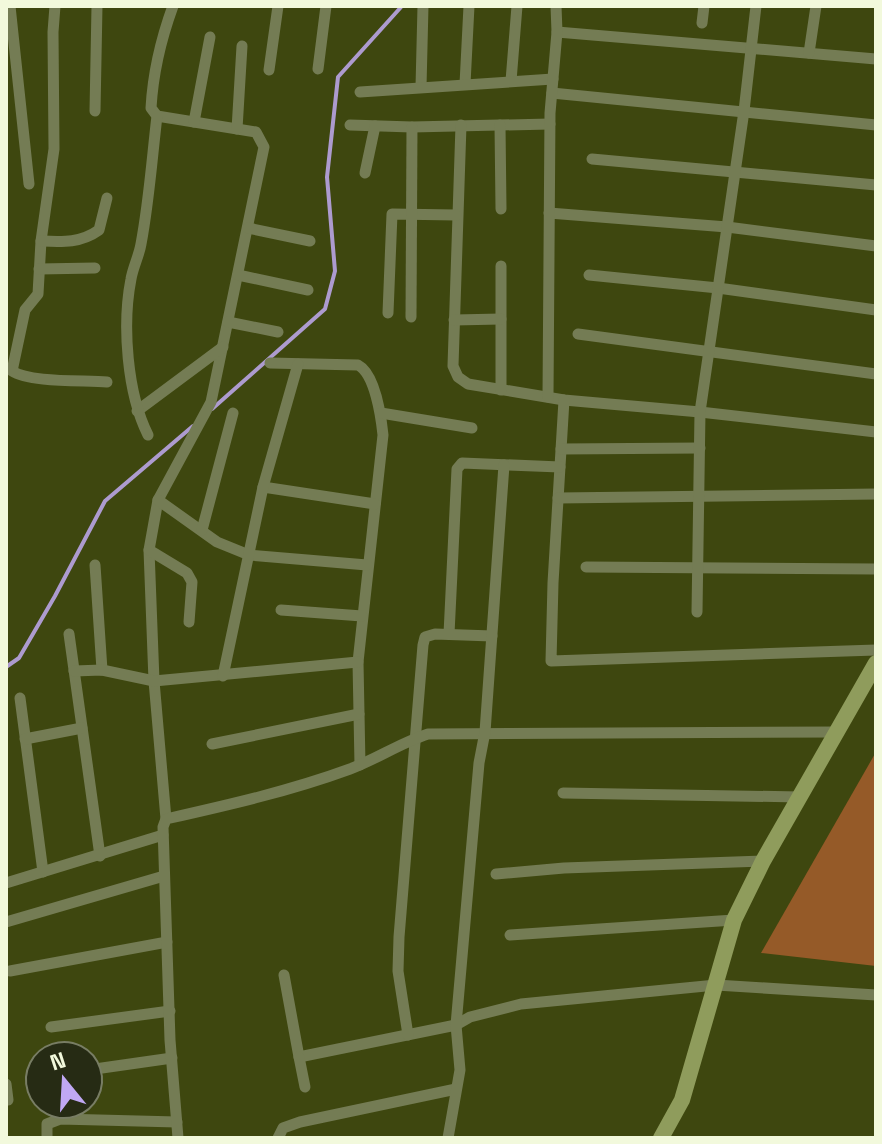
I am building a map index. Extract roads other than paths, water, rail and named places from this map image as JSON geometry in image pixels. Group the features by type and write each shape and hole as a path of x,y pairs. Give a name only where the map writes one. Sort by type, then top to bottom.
{"street":[{"path":"10,6 29,184"},
{"path":"55,6 54,149 41,241 38,294 25,310 12,371 37,377 107,382"},
{"path":"95,111 97,6"},
{"path":"148,435 137,411 131,373 129,302 131,280 141,247 157,116 151,108 155,72 161,38 173,6"},
{"path":"269,70 278,6"},
{"path":"318,69 326,6"},
{"path":"421,87 423,6"},
{"path":"465,84 469,6"},
{"path":"511,81 517,6"},
{"path":"548,397 550,124 557,32 555,6"},
{"path":"702,23 704,6"},
{"path":"697,612 700,412 744,111 756,6"},
{"path":"809,53 816,6"},
{"path":"557,32 876,59"},
{"path":"194,122 210,37"},
{"path":"237,129 242,46"},
{"path":"360,92 553,79"},
{"path":"552,93 876,125"},
{"path":"157,116 256,132 264,147 211,402 173,467 158,500 149,550 154,681 166,819 163,835 164,876 178,1138"},
{"path":"350,125 550,124"},
{"path":"461,125 453,366 458,377 468,384 564,400 876,432"},
{"path":"500,125 501,209"},
{"path":"365,173 375,126"},
{"path":"411,317 412,127"},
{"path":"592,159 876,185"},
{"path":"41,241 87,239 99,230 107,198"},
{"path":"549,213 727,227 876,246"},
{"path":"388,313 392,214 456,215"},
{"path":"248,228 310,241"},
{"path":"501,266 501,390"},
{"path":"39,269 95,268"},
{"path":"238,275 308,290"},
{"path":"589,275 718,288 876,310"},
{"path":"454,320 501,319"},
{"path":"228,322 278,332"},
{"path":"578,334 876,374"},
{"path":"137,411 223,347"},
{"path":"270,363 358,365 365,369 381,413 383,435 358,662 360,765"},
{"path":"223,676 263,487 298,364"},
{"path":"564,400 551,661 876,650"},
{"path":"202,530 233,413"},
{"path":"381,413 472,428"},
{"path":"561,449 700,448"},
{"path":"449,634 457,469 462,463 560,467"},
{"path":"448,1138 460,1070 456,1025 478,777 485,732 504,465"},
{"path":"263,487 375,504"},
{"path":"558,498 876,494"},
{"path":"158,500 217,542 249,555 367,565"},
{"path":"149,550 187,573 192,582 189,622"},
{"path":"95,565 102,670"},
{"path":"586,567 876,569"},
{"path":"281,610 362,616"},
{"path":"69,634 100,856"},
{"path":"408,1035 398,971 399,937 423,645 425,637 435,634 492,636"},
{"path":"74,671 102,670 154,681 358,662"},
{"path":"661,1138 682,1100 734,920 763,861 876,663"},
{"path":"20,698 43,872"},
{"path":"212,744 359,714"},
{"path":"25,739 82,728"},
{"path":"166,819 304,784 383,756 428,734 837,732"},
{"path":"563,793 800,797"},
{"path":"6,883 163,835"},
{"path":"496,874 564,868 763,861"},
{"path":"6,922 164,876"},
{"path":"510,935 734,920"},
{"path":"10,971 167,942"},
{"path":"284,975 305,1087"},
{"path":"299,1057 456,1025 470,1017 521,1004 716,985 876,995"},
{"path":"51,1027 170,1011"},
{"path":"104,1068 172,1058"},
{"path":"6,1084 8,1100"},
{"path":"278,1138 283,1128 300,1122 456,1089"},
{"path":"47,1138 47,1124 53,1120"},
{"path":"104,1120 177,1122"}],"waterway":[{"path":"212,409 325,309 335,271 327,177 338,77 402,6"},
{"path":"6,667 19,658 105,501 193,426"}]}
